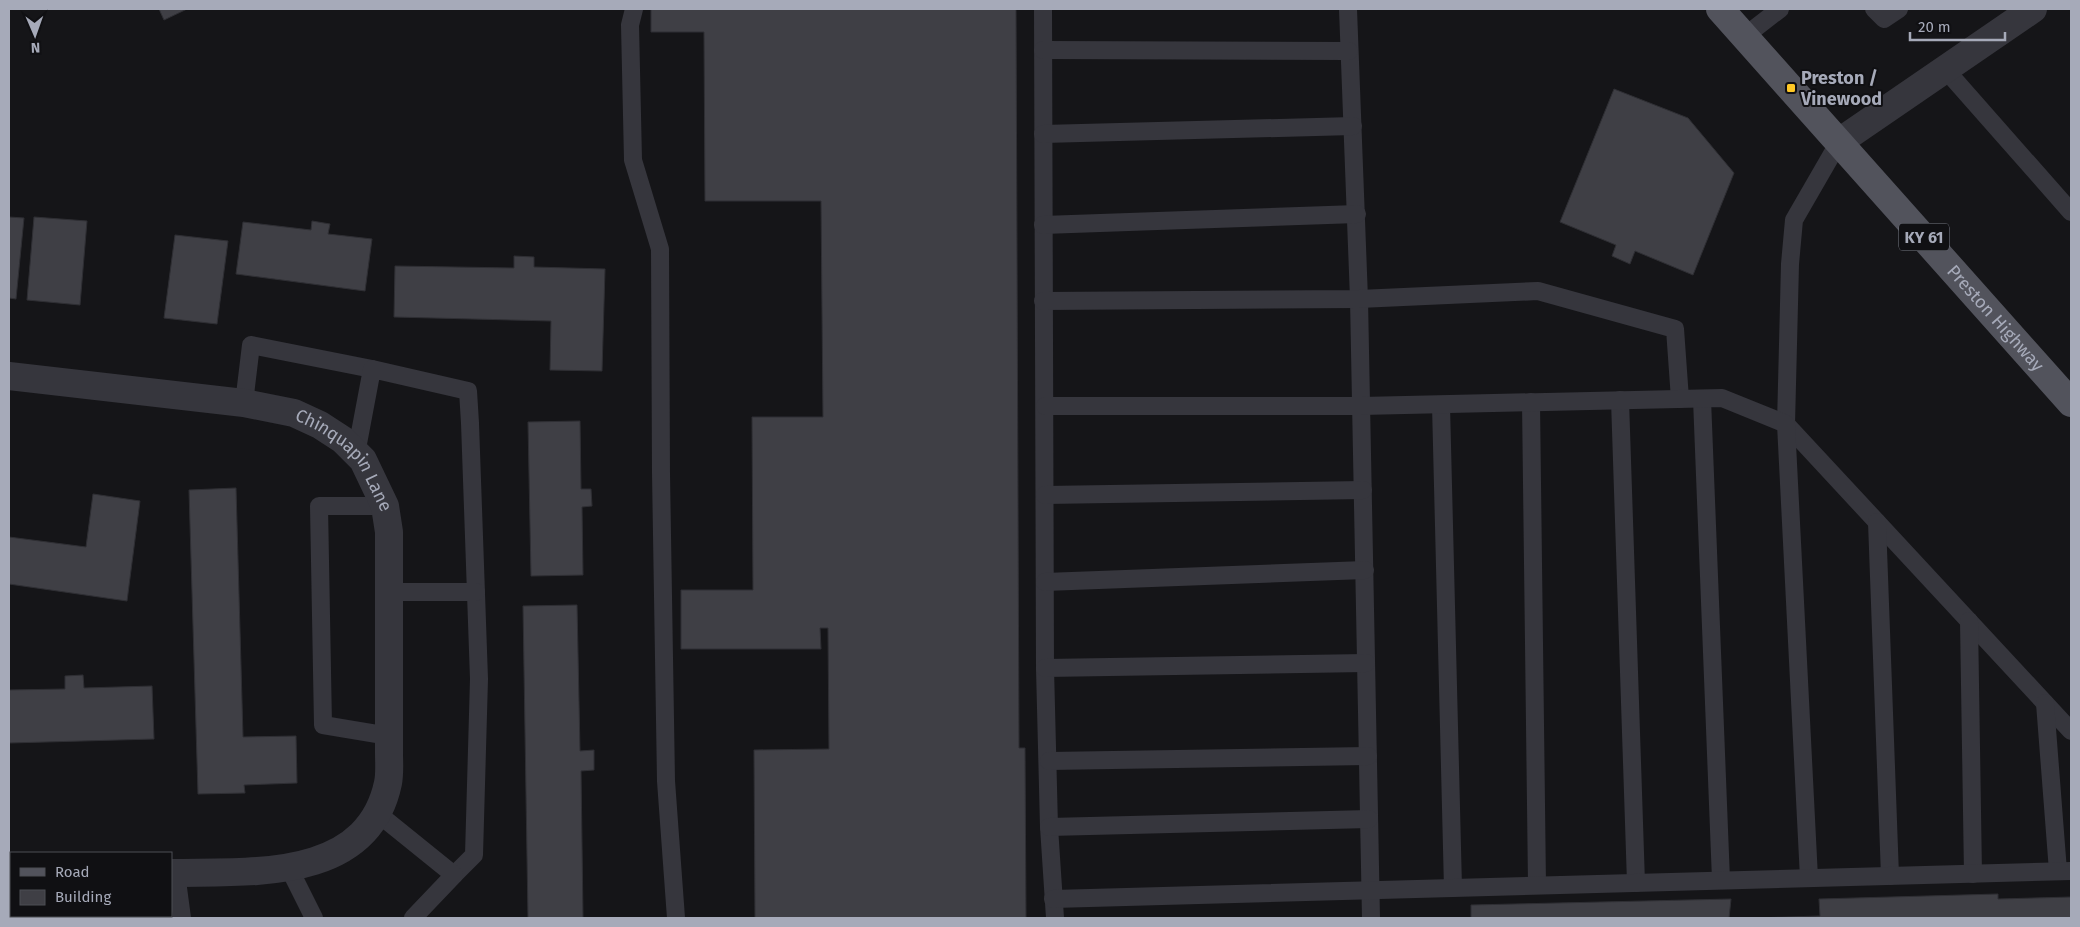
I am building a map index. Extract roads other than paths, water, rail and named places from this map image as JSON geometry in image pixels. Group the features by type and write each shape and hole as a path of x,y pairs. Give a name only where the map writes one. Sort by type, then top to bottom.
{"main road":[{"name":"Preston Highway","path":"1720,9 2071,403"}],"street":[{"path":"1839,142 2029,10"},
{"name":"Chinquapin Lane","path":"9,376 244,403 294,413 320,425 343,440 362,460 386,506 389,532 388,782 380,806"},
{"path":"174,873 270,871 317,860 338,851 358,837 371,822 380,806"}],"lane":[{"path":"634,9 630,25 633,160 660,249 661,473 666,771 676,918"},
{"path":"1043,9 1045,668 1049,761 1049,827 1054,918"},
{"path":"1348,9 1357,214 1362,406 1371,918"},
{"path":"1745,36 1780,9"},
{"path":"1874,9 1884,19 1898,9"},
{"path":"1043,50 1349,51"},
{"path":"1946,69 2071,212"},
{"path":"1043,134 1353,126"},
{"path":"1809,878 1786,424 1790,264 1794,220 1839,142"},
{"path":"1043,225 1357,214"},
{"path":"1044,301 1359,299 1538,291 1675,329 1680,399"},
{"path":"244,403 252,345 372,369 468,391 479,679 474,855 413,918"},
{"path":"356,454 372,369"},
{"path":"1045,406 1362,406 1722,398 1786,424 2071,731"},
{"path":"1702,399 1721,880"},
{"path":"1620,400 1636,883"},
{"path":"1531,402 1537,885"},
{"path":"1441,404 1453,888"},
{"path":"1045,495 1363,490"},
{"path":"386,506 319,506 323,725 389,736"},
{"path":"1877,522 1890,876"},
{"path":"1045,582 1365,570"},
{"path":"389,592 476,592"},
{"path":"1969,621 1973,874"},
{"path":"1045,668 1366,663"},
{"path":"1054,899 2065,871 2045,703"},
{"path":"1049,761 1368,756"},
{"path":"380,806 454,875"},
{"path":"1049,827 1369,819"},
{"path":"289,868 314,918"},
{"path":"174,873 182,918"}],"place":[{"name":"Preston / Vinewood","path":"1791,88"}]}
